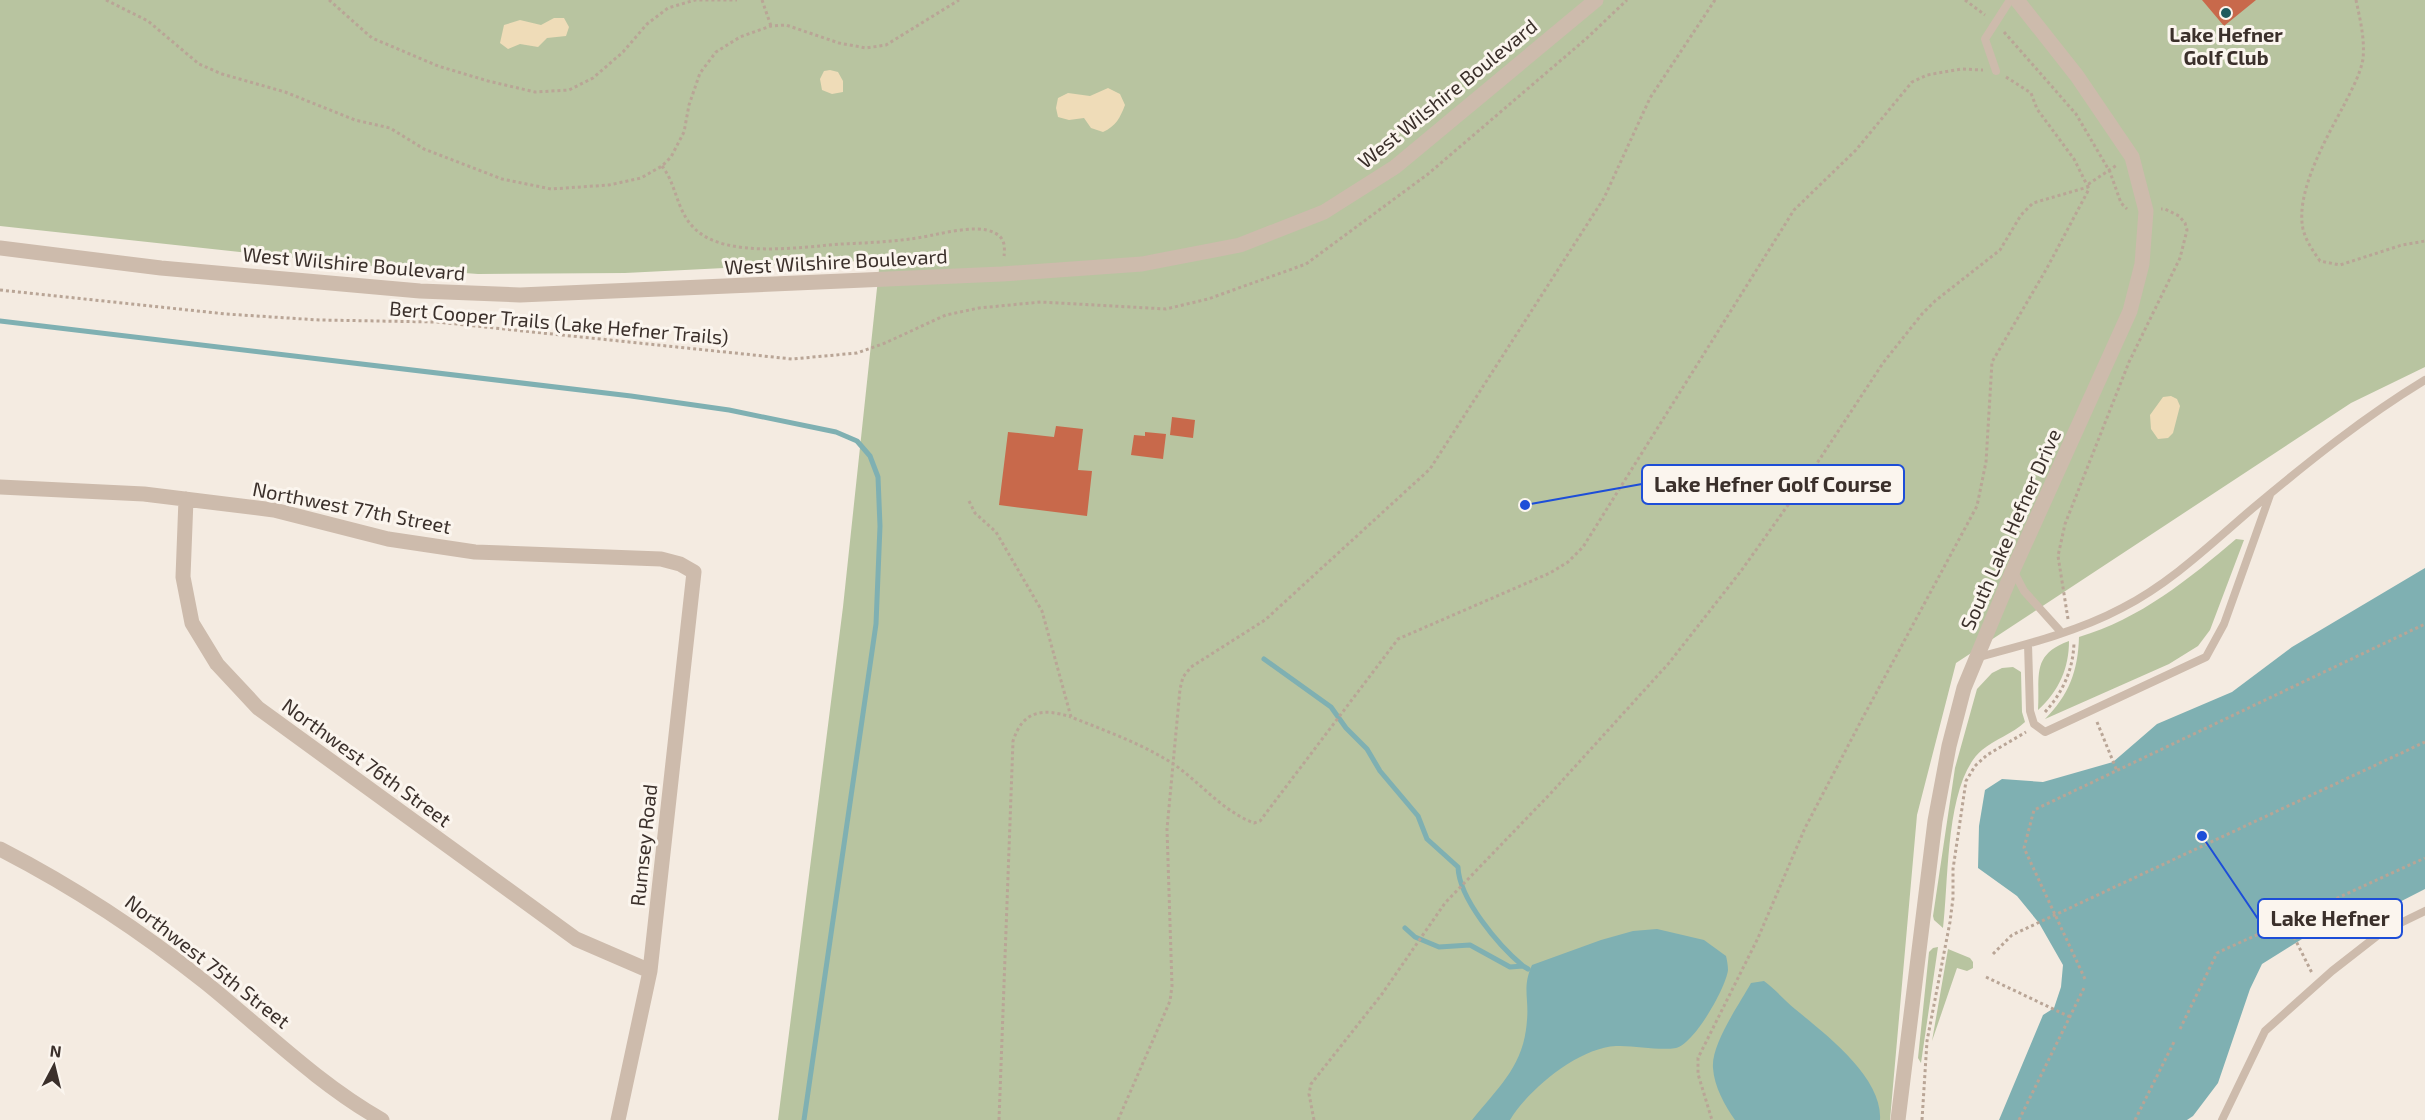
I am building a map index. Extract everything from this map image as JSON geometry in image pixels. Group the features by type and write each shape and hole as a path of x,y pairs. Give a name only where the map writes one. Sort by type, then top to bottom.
{"street":[{"name":"West Wilshire Boulevard","path":"0,248 161,268 396,289 520,295 1002,274 1142,264 1240,245 1324,212 1395,166 1596,0"},
{"name":"South Lake Hefner Drive","path":"1898,1120 1940,790 1957,714 1975,658 2130,311 2142,264 2146,211 2132,158 2077,76 2017,0"},
{"name":"Northwest 77th Street","path":"0,487 144,494 186,499 274,510 388,538 475,552 661,559 680,564 694,572"},
{"name":"Northwest 76th Street","path":"186,499 183,577 192,623 217,664 258,708 576,939 650,971"},
{"name":"Rumsey Road","path":"618,1120 650,971 694,572"},
{"name":"Northwest 75th Street","path":"0,849 102,906 156,943 323,1080 364,1110 382,1120"}],"lane":[{"path":"1996,71 1985,39 2010,0"},
{"path":"1975,658 2028,644 2061,632 2122,608 2142,597 2188,563 2360,422 2425,380"},
{"path":"2028,644 2030,711 2034,724 2045,732 2206,657 2224,624 2270,494"},
{"path":"2013,570 2033,602 2061,632"},
{"path":"2222,1120 2265,1031 2318,983 2382,932 2425,911"}],"path":[{"path":"106,0 148,21 199,64 222,74 285,92 355,120 390,128 424,149 502,179 551,189 609,185 641,178 662,166 671,157 684,132 689,105 700,73 716,52 740,37 771,26 786,25 839,43 866,48 886,45 959,0"},
{"path":"329,0 372,38 438,66 535,92 569,90 593,78 623,52 647,24 668,8 695,0 737,0"},
{"path":"762,0 771,26"},
{"path":"1118,1120 1170,1001 1172,986 1167,829 1183,676 1191,667 1265,620 1430,469 1604,198 1650,98 1716,0"},
{"path":"1965,0 1994,22 2076,114 2108,170 2121,203"},
{"path":"2356,0 2363,34 2362,60 2354,86 2318,154 2302,204 2302,228 2309,246 2320,261 2340,265 2402,245 2425,241"},
{"path":"999,1120 1013,741 1017,728 1026,718 1044,711 1071,717 1144,746 1174,765 1233,812 1254,823 1260,821 1398,639 1550,573 1568,562 1583,547 1794,210 1856,150 1912,82 1927,75 1961,69 1996,71 2031,93 2037,109 2074,159 2088,187"},
{"path":"1712,1120 1698,1074 1698,1058 1758,938 1805,828 1977,506 1986,462 1992,362 2047,268 2089,189 2087,185 2108,170 2132,158"},
{"path":"662,166 671,178 679,207 696,230 724,244 765,250 909,239 971,229 994,232 1002,238 1005,247 1002,274"},
{"path":"1314,1120 1309,1094 1311,1083 1382,994 1445,903 1670,663 1748,562 1808,477 1883,363 1908,331 1935,301 2000,249 2021,215 2033,202 2088,187"},
{"path":"2067,614 2058,556 2064,524 2129,362 2180,258 2187,230 2180,216 2165,209"},
{"name":"Bert Cooper Trails (Lake Hefner Trails)","path":"0,290 226,314 320,320 437,322 792,359 857,353 946,315 979,308 1041,302 1107,307"},
{"path":"969,501 975,513 996,532 1042,611 1071,717"},
{"path":"2085,979 2024,848 2034,810 2425,624"},
{"path":"2042,715 2063,689 2073,658 2073,643"},
{"path":"2092,710 2117,771"},
{"path":"1922,1120 1928,1041 1950,922 1953,869 1966,781 1975,766 1987,755 2029,730"},
{"path":"1993,954 2012,934 2055,916 2425,742"},
{"path":"2180,1029 2217,953 2425,858"},
{"path":"2286,921 2318,983"},
{"path":"1986,977 2070,1017"},
{"path":"2019,1120 2084,988"},
{"path":"2135,1120 2174,1042"}],"green space":[{"path":"0,0 2425,0 2425,367 2351,403 1956,663 1917,815 1890,1120 778,1120 843,607 880,260 625,273 478,274 370,266 0,226"},
{"path":"2236,539 2244,540 2210,630 2198,646 2169,664 2045,719 2060,701 2071,682 2077,661 2079,637 2123,620 2143,609 2182,583"},
{"path":"2069,641 2065,670 2052,695 2038,710 2039,676 2043,660 2048,653"},
{"path":"2013,667 2021,672 2022,712 2025,722 1982,750 1970,765 1961,784 1951,833 1943,928 1933,916 1955,768 1977,689 1992,673 2002,668"},
{"path":"1938,947 1921,1063 1918,1058 1929,952"},
{"path":"1948,949 1970,958 1973,968 1967,971 1957,968 1932,1041"}],"sand":[{"path":"554,18 564,18 569,27 566,36 547,38 538,47 520,44 508,49 500,43 504,25 520,20 541,25"},
{"path":"824,71 838,72 843,81 843,92 832,94 822,90 820,79"},
{"path":"1108,88 1120,94 1125,105 1117,121 1107,130 1103,132 1091,128 1084,118 1069,120 1058,117 1056,108 1058,98 1068,93 1090,96"},
{"path":"2171,396 2177,399 2180,406 2173,433 2168,438 2158,439 2151,429 2150,415 2163,397"}],"water":[{"path":"2425,568 2425,889 2382,911 2318,929 2262,964 2250,989 2218,1083 2193,1116 2187,1120 1999,1120 2043,1015 2054,1008 2061,987 2063,965 2039,923 2017,896 1978,868 1979,826 1985,790 2002,779 2043,782 2113,762 2157,724 2232,692 2292,647"},
{"path":"1657,929 1704,940 1726,956 1728,970 1722,989 1708,1014 1691,1037 1676,1048 1616,1046 1601,1048 1571,1062 1542,1083 1510,1120 1472,1120 1500,1086 1521,1050 1527,1020 1527,980 1532,965 1601,940 1633,931"},
{"path":"1764,981 1850,1058 1872,1088 1878,1104 1880,1120 1735,1120 1724,1102 1714,1075 1716,1048 1751,983"}],"building":[{"name":"Lake Hefner Golf Club","path":"2202,0 2256,0 2224,26"},
{"path":"1172,417 1195,420 1193,438 1170,435"},
{"path":"1056,426 1083,429 1078,470 1092,471 1087,516 999,505 1008,432 1054,437"},
{"path":"1145,432 1166,434 1163,459 1131,455 1134,435 1145,436"}],"waterway":[{"path":"0,321 631,396 729,410 836,432 857,441 870,456 878,477 880,526 876,624 804,1120"},
{"path":"1264,659 1331,707 1346,728 1367,749 1380,771 1418,816 1427,839 1458,867 1465,893 1482,921 1503,947 1523,966"},
{"path":"1405,928 1415,937 1439,947 1470,945 1510,967 1523,966 1528,969"}],"place":[{"name":"Lake Hefner Golf Club","path":"2226,13"},
{"name":"Lake Hefner Golf Course","path":"1525,505"},
{"name":"Lake Hefner","path":"2202,836"}]}
